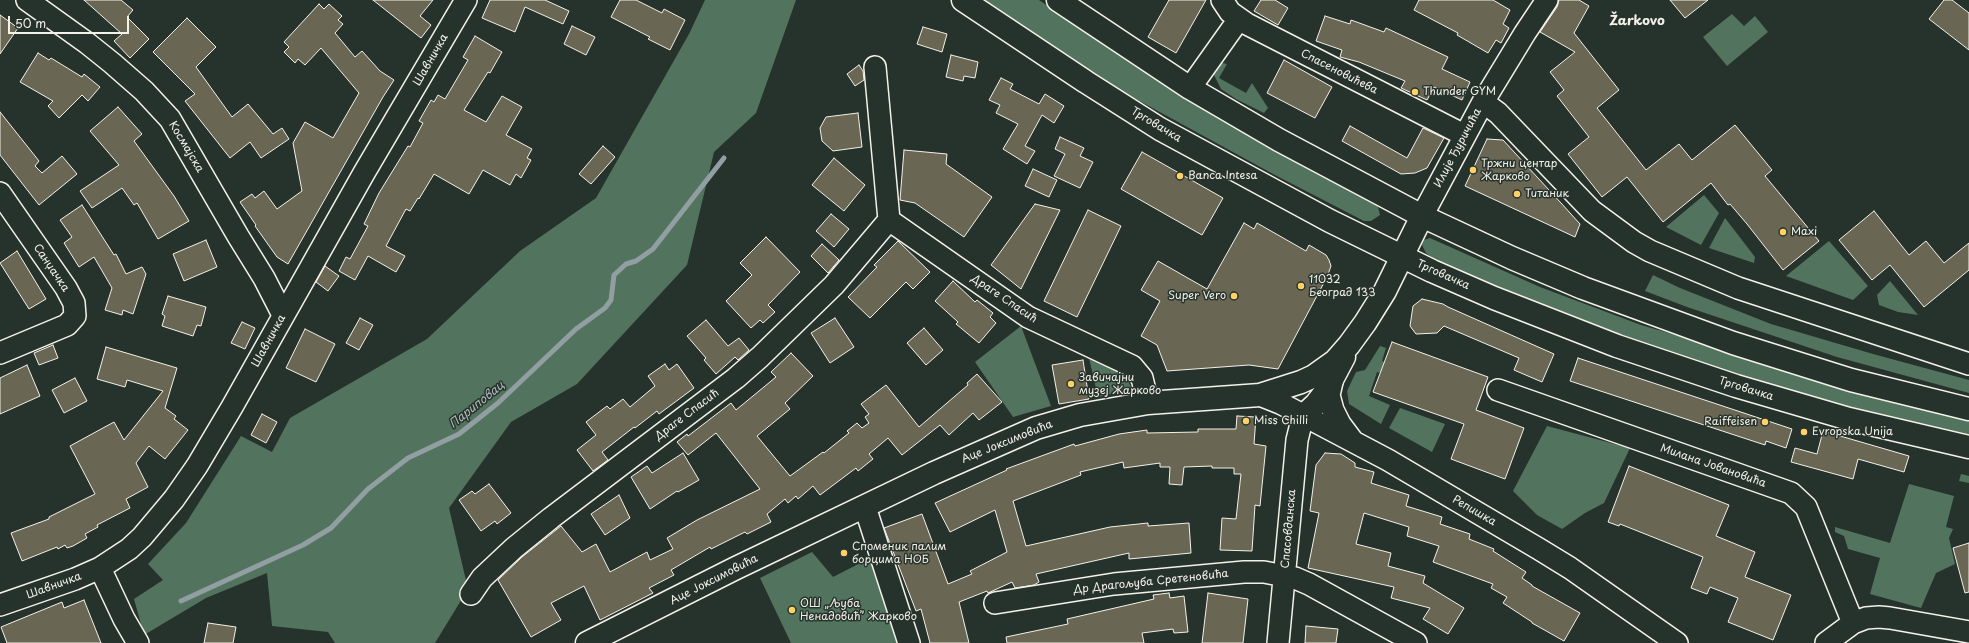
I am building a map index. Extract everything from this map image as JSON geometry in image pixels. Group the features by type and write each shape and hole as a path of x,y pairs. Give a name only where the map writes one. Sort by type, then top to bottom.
{"main road":[{"name":"Трговачка","path":"963,0 1086,82 1160,129 1260,184 1402,257 1494,298 1660,361 1742,388 1849,419 1969,447"},
{"path":"1058,0 1190,88 1279,140 1422,216 1512,258 1576,285 1672,322 1734,343 1840,376 1969,409"},
{"name":"Аце Јоксимовића","path":"588,643 612,638 736,568 966,459 1036,428 1080,415 1148,403 1260,395 1301,382 1327,376 1335,361 1349,345 1385,291 1422,216"},
{"path":"1303,416 1308,397 1327,376"}],"street":[{"name":"Космајска","path":"27,0 112,63 144,91 170,119 264,278 283,315"},
{"name":"Шавничка","path":"0,605 75,579 100,568 129,549 142,537 174,499 198,466 283,315 466,0"},
{"name":"Спасеновићева","path":"1222,0 1226,8 1239,20 1464,135"},
{"name":"Илије Ђуричића","path":"1422,216 1483,102 1547,0"},
{"path":"1190,88 1239,20"},
{"path":"875,67 889,220"},
{"path":"1483,102 1498,114 1592,211 1629,238 1650,251 1738,288 1969,364"},
{"name":"Санџачка","path":"0,193 66,288 74,304 75,316 67,325 0,353"},
{"name":"Драге Спасић","path":"471,594 482,578 514,548 551,518 730,382 760,357 834,285 889,220 1028,317 1132,366 1142,378 1148,403"},
{"path":"1327,376 1329,395 1333,410 1340,424 1354,442"},
{"name":"Милана Јовановића","path":"1498,390 1791,493 1806,507 1853,623"},
{"name":"Репишка","path":"1260,395 1354,442 1545,553 1677,643"},
{"name":"Спасовданска","path":"1278,643 1297,440 1303,416"},
{"path":"865,507 909,643"},
{"path":"100,568 124,619 138,643"},
{"name":"Др Драгољуба Сретеновића","path":"995,603 1114,584 1244,572 1264,572 1284,576 1308,584 1416,643"},
{"path":"1826,643 1853,623 1866,618 1890,618 1969,632"}],"green space":[{"path":"705,0 796,0 756,113 714,152 687,265 577,384 511,422 449,508 468,589 435,643 335,643 328,632 272,626 267,573 206,598 144,635 134,599 163,580 148,564 186,523 241,436 272,452 290,418 427,339 520,251 596,198 689,34"},
{"path":"980,0 1039,0 1139,68 1374,202 1378,207 1380,215 1371,221 1364,221 1275,175 1114,87"},
{"path":"1732,14 1744,26 1755,16 1768,32 1727,66 1703,37"},
{"path":"1218,62 1227,64 1219,78 1246,93 1252,83 1268,108 1264,113 1236,99 1221,89 1213,73"},
{"path":"1704,195 1719,213 1701,245 1666,227"},
{"path":"1725,218 1755,257 1754,263 1709,248"},
{"path":"1430,238 1540,287 1641,325 1969,419 1969,438 1789,392 1600,331 1435,260 1426,253 1422,245 1424,240"},
{"path":"1829,241 1868,286 1853,300 1786,276"},
{"path":"1653,275 1680,288 1771,324 1969,380 1969,393 1837,357 1687,307 1645,291"},
{"path":"1890,281 1918,315 1898,312 1879,305 1877,295"},
{"path":"1021,326 1051,406 1013,417 975,362"},
{"path":"1380,346 1386,348 1382,361 1389,364 1385,374 1377,372 1369,396 1390,405 1381,424 1349,404 1347,391 1356,372 1365,370"},
{"path":"1089,358 1096,359 1126,377 1132,389 1098,397"},
{"path":"1400,408 1445,424 1432,452 1389,428"},
{"path":"1547,426 1630,448 1604,503 1585,513 1562,529 1537,515 1513,491"},
{"path":"1961,474 1969,476 1969,483 1959,481"},
{"path":"1909,484 1954,496 1946,527 1953,529 1949,538 1955,564 1936,573 1921,608 1870,594 1880,558 1848,549 1844,536 1835,532 1835,527 1890,543"},
{"name":"ОШ „Љуба Ненадовић” Жарково","path":"812,552 833,577 874,556 902,643 791,643 760,578"}],"building":[{"path":"84,0 121,0 133,10 127,17 149,39 130,58 114,41 122,34"},
{"path":"373,0 433,0 420,16 431,25 421,38"},
{"path":"490,0 545,0 569,11 563,24 525,7 515,32 482,18"},
{"path":"620,0 636,0 662,13 664,9 685,20 670,50 648,39 650,37 611,17"},
{"path":"1169,0 1206,0 1176,53 1148,37"},
{"path":"1261,0 1275,0 1288,8 1278,25 1254,11"},
{"path":"1419,0 1493,0 1510,10 1503,24 1509,28 1501,43 1496,40 1488,53 1457,35 1458,33 1414,10"},
{"path":"1559,0 1579,0 1589,6 1574,33 1619,90 1597,108 1646,170 1679,144 1692,160 1735,125 1772,170 1765,176 1819,241 1783,270 1747,224 1730,204 1728,205 1711,183 1663,222 1627,177 1602,197 1568,154 1589,137 1557,96 1564,90 1550,72 1575,52 1540,32 1557,7"},
{"path":"1670,0 1708,0 1685,18"},
{"path":"1944,0 1952,0 1969,13 1969,50 1929,19"},
{"path":"319,4 324,9 329,4 342,16 338,20 343,24 335,33 355,57 362,51 380,71 394,80 288,264 277,257 240,202 252,194 255,198 264,191 277,209 302,191 293,143 305,122 333,138 359,93 321,48 305,65 298,59 295,63 284,52 289,47 284,42"},
{"path":"0,15 18,28 0,54"},
{"path":"1325,16 1350,24 1351,20 1384,32 1386,28 1448,57 1442,69 1470,82 1462,100 1434,87 1427,100 1401,88 1405,81 1359,62 1340,57 1342,50 1316,41"},
{"path":"187,18 216,47 196,67 232,117 248,104 273,134 282,128 289,139 261,158 250,142 230,158 185,101 195,94 153,52"},
{"path":"572,26 595,37 586,55 564,44"},
{"path":"923,27 947,34 942,52 917,44"},
{"path":"475,36 502,52 490,73 488,72 464,110 486,122 502,96 522,107 506,135 532,149 527,158 531,160 521,178 516,174 510,185 483,170 469,194 434,174 410,211 406,209 386,246 405,256 396,272 368,256 355,280 339,271 346,257 350,259 368,226 364,224 379,193 408,146 410,147 423,123 419,121 431,100 434,102 438,95 445,99 468,60 463,57"},
{"path":"38,53 49,60 51,58 82,77 84,74 100,87 88,101 82,95 59,118 48,106 53,101 20,82"},
{"path":"951,55 978,62 975,78 964,76 963,81 946,77"},
{"path":"1284,60 1332,87 1315,118 1267,93"},
{"path":"859,65 863,71 864,80 855,86 847,74"},
{"path":"1001,78 1013,84 1010,89 1039,104 1045,94 1064,106 1054,123 1042,115 1025,146 1035,151 1027,164 1003,149 1018,124 996,113 1000,105 989,100"},
{"path":"118,107 142,134 134,141 174,196 189,221 158,239 137,203 134,205 122,188 92,208 80,191 119,165 90,131"},
{"path":"0,112 39,161 35,166 42,173 62,156 77,174 39,205 0,155"},
{"path":"858,113 862,147 833,151 822,141 820,128 826,117"},
{"path":"1350,126 1407,158 1423,128 1444,138 1427,168 1415,173 1401,174 1342,141"},
{"path":"1060,137 1084,148 1080,156 1093,162 1080,188 1054,176 1065,154 1055,149"},
{"name":"Титаник","path":"1487,139 1503,140 1580,224 1575,237 1465,186"},
{"path":"603,146 615,157 591,184 579,174"},
{"path":"904,150 947,154 946,164 992,197 964,237 915,203 900,200"},
{"path":"1142,152 1223,198 1202,235 1121,189"},
{"path":"834,158 865,185 844,211 812,185"},
{"path":"1033,169 1057,180 1049,197 1025,186"},
{"path":"1035,204 1060,210 1021,289 991,265"},
{"path":"82,205 114,255 116,254 126,274 142,267 146,274 133,314 123,310 122,315 105,310 112,288 94,257 79,267 64,243 72,237 60,220"},
{"path":"1088,210 1121,226 1077,317 1044,301"},
{"path":"1874,211 1909,255 1926,241 1944,263 1969,243 1969,270 1924,307 1890,265 1872,280 1839,240"},
{"path":"831,214 849,229 834,247 816,231"},
{"name":"Super Vero","path":"1244,223 1254,229 1257,223 1306,251 1309,245 1326,255 1331,266 1327,277 1278,369 1249,365 1167,371 1157,345 1141,336 1160,301 1141,290 1158,261 1207,289"},
{"path":"766,237 800,272 768,305 775,312 763,323 760,320 751,328 726,301 752,275 740,263"},
{"path":"206,240 217,267 184,281 173,254"},
{"path":"898,241 930,272 913,289 906,282 870,318 848,297 877,267 874,265"},
{"path":"822,244 839,260 828,273 811,256"},
{"path":"17,251 46,299 29,309 0,263"},
{"path":"325,266 339,276 328,291 316,282"},
{"path":"953,281 975,302 977,300 993,313 990,317 996,323 979,343 956,324 958,322 935,301"},
{"path":"168,296 206,307 201,326 197,325 193,336 162,326 165,316 162,314"},
{"path":"1422,299 1443,304 1554,354 1542,382 1514,370 1519,358 1444,326 1437,333 1416,334 1410,326 1413,306"},
{"path":"360,318 373,325 359,350 346,343"},
{"path":"835,318 854,347 830,363 811,333"},
{"path":"706,320 728,346 739,338 749,350 738,360 735,357 716,374 704,360 706,358 687,336"},
{"path":"242,322 255,328 245,349 231,343"},
{"path":"924,328 943,350 926,365 907,343"},
{"path":"305,329 335,344 316,382 286,368"},
{"path":"1392,342 1488,377 1476,410 1524,428 1505,479 1451,459 1464,424 1373,392"},
{"path":"53,345 58,358 39,365 34,353"},
{"path":"106,347 177,368 165,408 176,416 174,419 188,430 165,459 149,446 136,463 148,487 126,499 130,508 97,525 98,527 85,534 87,538 73,546 67,548 65,545 58,549 57,547 22,561 11,533 49,519 49,517 95,494 70,446 114,422 124,440 163,391 127,380 125,387 97,379"},
{"path":"791,353 813,376 785,403 790,409 757,436 790,476 823,452 824,453 849,433 847,431 857,423 862,428 869,423 865,417 869,414 861,404 886,385 919,427 968,385 967,383 977,374 1002,402 979,420 973,413 949,435 940,425 902,455 888,438 869,454 873,459 858,471 856,468 820,495 813,486 798,499 796,496 788,503 785,499 767,514 771,522 747,534 745,532 711,549 710,547 671,570 674,575 649,588 653,593 600,620 584,586 551,603 561,620 531,637 498,580 522,557 561,526 582,552 596,544 610,572 647,552 650,560 673,549 667,538 697,520 760,489 716,433 688,455 677,442 687,434 688,436 731,403 736,410 776,377 771,372"},
{"path":"1578,358 1792,429 1786,448 1766,441 1765,445 1570,381"},
{"path":"1083,360 1089,399 1059,404 1052,365"},
{"path":"665,364 669,370 677,364 694,388 659,414 657,411 635,428 634,427 602,452 608,460 593,471 577,450 596,435 586,422 607,406 610,409 623,399 630,407 655,386 648,376"},
{"path":"27,365 40,396 0,414 0,378"},
{"path":"75,378 87,401 64,413 52,390"},
{"path":"262,414 277,422 266,443 251,435"},
{"path":"1237,416 1256,417 1254,444 1266,446 1260,506 1255,505 1252,551 1220,550 1222,518 1236,519 1241,474 1234,474 1234,468 1212,468 1212,466 1184,467 1182,485 1169,484 1170,467 1160,467 1160,463 1124,468 1123,462 1080,472 1081,475 1013,501 1026,546 1110,527 1148,523 1148,526 1189,523 1191,553 1129,559 1129,553 1036,574 1039,582 1034,585 1015,588 1012,582 988,593 987,591 959,602 969,643 930,643 921,609 916,611 884,528 922,514 948,584 972,574 970,571 1007,552 995,510 950,532 935,503 1007,470 1006,469 1074,444 1075,446 1119,434 1147,430 1147,433 1198,432 1198,429 1236,429"},
{"path":"1823,431 1909,456 1904,472 1858,459 1853,479 1791,462 1795,448 1817,454"},
{"path":"683,453 699,480 678,492 677,491 650,509 631,477 647,466 652,473"},
{"path":"1325,453 1341,454 1355,463 1355,467 1374,472 1371,483 1409,495 1406,506 1442,517 1440,524 1470,534 1469,539 1494,549 1493,551 1526,572 1522,578 1532,586 1580,613 1564,641 1532,623 1503,603 1507,597 1491,588 1493,584 1433,562 1439,546 1407,536 1409,527 1364,513 1356,544 1391,553 1388,566 1425,576 1423,583 1464,608 1448,634 1423,619 1430,608 1391,598 1394,587 1308,568 1319,513 1310,511 1316,465"},
{"path":"1629,466 1729,505 1716,536 1755,552 1745,577 1791,595 1773,640 1728,622 1738,598 1710,587 1707,594 1691,588 1703,557 1620,524 1619,526 1608,522"},
{"path":"489,484 511,513 497,524 495,521 481,531 459,500 472,491 475,494"},
{"path":"619,495 630,518 605,535 591,514"},
{"path":"1969,543 1969,592 1965,593 1953,548"},
{"path":"1169,593 1170,598 1184,596 1188,632 1174,633 1173,629 1142,633 1144,643 1007,643 1006,637 1068,624 1067,619 1154,599 1153,595"},
{"path":"1208,593 1248,599 1243,643 1202,643"},
{"path":"84,600 101,643 7,643 1,627 62,602 64,608"},
{"path":"208,623 236,627 233,643 204,643"},
{"path":"1306,626 1338,629 1336,643 1305,643"}],"waterway":[{"name":"Париповац","path":"181,601 303,545 331,528 368,489 408,458 459,434 498,403 576,329 605,308 611,300 614,275 626,264 636,261 653,249 724,158"}],"place":[{"name":"Thunder GYM","path":"1415,92"},
{"name":"Тржни центар Жарково","path":"1473,170"},
{"name":"Banca Intesa","path":"1180,176"},
{"name":"Титаник","path":"1517,194"},
{"name":"Maxi","path":"1783,232"},
{"name":"11032 Београд 133","path":"1301,286"},
{"name":"Super Vero","path":"1234,296"},
{"name":"Завичајни музеј Жарково","path":"1071,384"},
{"name":"Miss Chilli","path":"1246,421"},
{"name":"Raiffeisen","path":"1765,422"},
{"name":"Evropska Unija","path":"1804,432"},
{"name":"Споменик палим борцима НОБ","path":"844,553"},
{"name":"ОШ „Љуба Ненадовић” Жарково","path":"792,610"}],"district":[{"name":"Žarkovo","path":"1637,21"}]}
